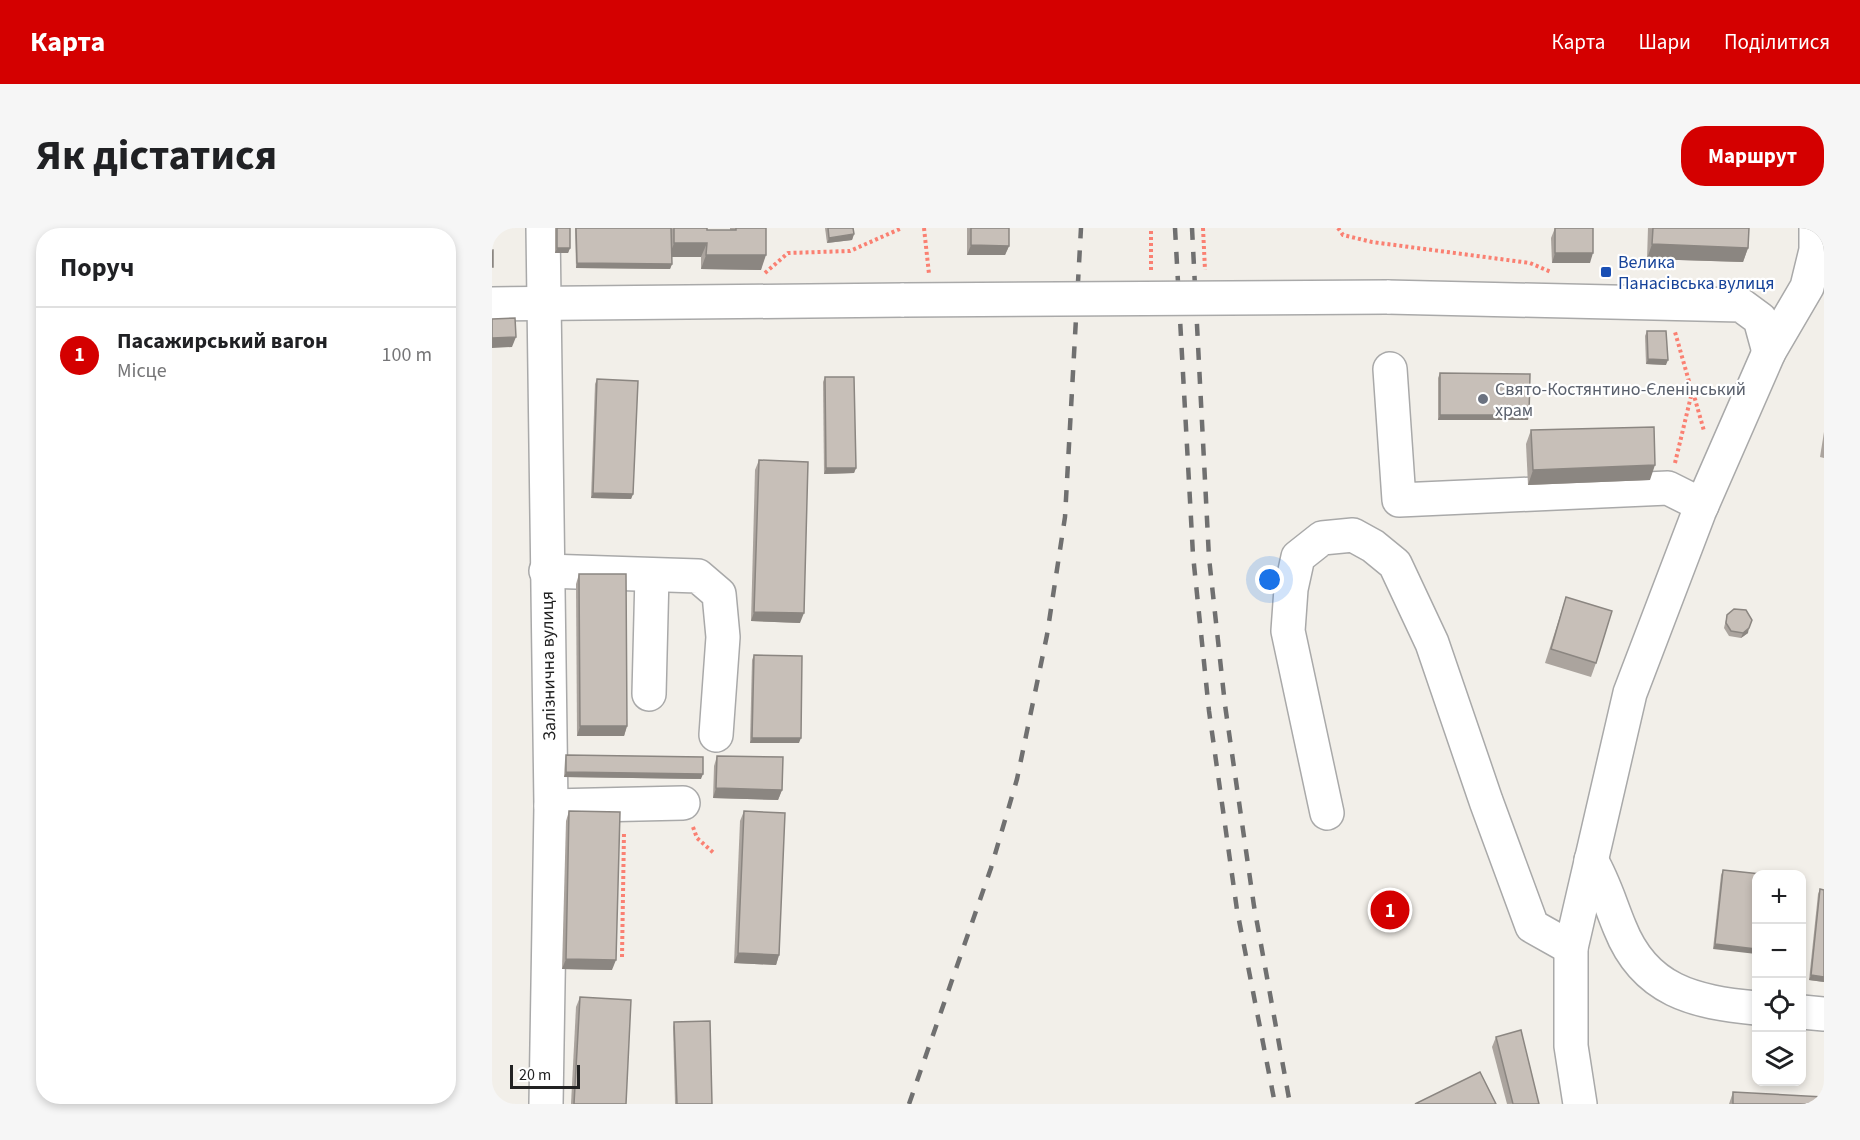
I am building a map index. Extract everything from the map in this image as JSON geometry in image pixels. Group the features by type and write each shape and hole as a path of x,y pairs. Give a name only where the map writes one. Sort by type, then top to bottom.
{"street":[{"name":"Залізнична вулиця","path":"543,228 551,806 546,1104"},
{"path":"1580,1104 1571,1046 1571,948 1630,693 1702,505 1768,352 1816,288 1816,228"},
{"path":"492,304 1387,297 1741,305 1816,288"},
{"path":"1741,305 1760,319 1768,352"},
{"path":"1390,369 1399,500 1668,488 1702,505"},
{"path":"1327,813 1288,631 1298,557 1322,538 1353,535 1373,546 1395,564 1432,643 1532,926 1571,948"},
{"path":"546,571 698,576 719,594 723,637 716,735"},
{"path":"649,694 652,575"},
{"path":"551,806 683,803"},
{"path":"1591,860 1604,882 1620,929 1637,963 1672,990 1721,1005 1752,1008"},
{"path":"1806,1012 1824,1014"}],"path":[{"path":"761,276 788,253 850,251 902,228"},
{"path":"924,228 930,280"},
{"path":"1151,228 1151,279"},
{"path":"1203,228 1205,279"},
{"path":"1338,228 1343,235 1372,242 1530,262 1552,272"},
{"path":"1674,328 1706,439"},
{"path":"1668,488 1692,392"},
{"path":"622,957 624,804"}],"building":[{"path":"557,228 570,228 570,248 557,248"},
{"path":"576,228 671,228 672,264 577,263"},
{"path":"674,228 736,230 736,228 766,228 766,255 706,255 707,243 674,243"},
{"path":"828,228 853,228 854,234 829,238"},
{"path":"971,228 1009,228 1009,246 971,245"},
{"path":"1555,228 1593,228 1593,253 1555,253"},
{"path":"1653,228 1749,228 1748,248 1652,244"},
{"path":"515,318 516,337 492,338 492,319"},
{"path":"1647,331 1666,331 1668,360 1648,359"},
{"name":"Свято-Костянтино-Єленінський храм","path":"1440,373 1530,374 1529,415 1440,415"},
{"path":"825,377 854,377 856,468 826,468"},
{"path":"597,379 638,381 633,494 593,493"},
{"path":"1654,427 1655,465 1533,470 1531,430"},
{"path":"759,460 808,462 804,613 754,612"},
{"path":"579,574 626,574 627,726 580,726"},
{"path":"1566,597 1612,611 1596,663 1551,649"},
{"path":"1734,609 1746,610 1752,620 1749,628 1743,633 1731,631 1726,623 1727,615"},
{"path":"754,655 802,656 801,738 752,738"},
{"path":"566,755 703,757 703,774 566,772"},
{"path":"717,756 783,757 782,790 716,788"},
{"path":"569,811 620,812 616,960 566,959"},
{"path":"744,811 785,813 779,955 738,953"},
{"path":"1723,870 1752,873 1752,949 1715,944"},
{"path":"1820,889 1824,890 1824,977 1811,975"},
{"path":"580,997 631,1000 626,1104 574,1104"},
{"path":"710,1021 712,1104 677,1104 674,1022"},
{"path":"1521,1030 1539,1104 1513,1104 1496,1037"},
{"path":"1480,1072 1496,1104 1415,1104"},
{"path":"1733,1092 1824,1097 1824,1104 1733,1104"}],"railway":[{"path":"909,1104 991,868 1017,779 1047,635 1065,517 1081,228"},
{"path":"1175,228 1193,555 1209,711 1237,910 1275,1104"},
{"path":"1192,228 1209,558 1225,705 1254,906 1290,1104"}],"place":[{"name":"Велика Панасівська вулиця","path":"1606,272"},
{"name":"Свято-Костянтино-Єленінський храм","path":"1483,399"},
{"name":"Пасажирський вагон","path":"1390,910"}]}
